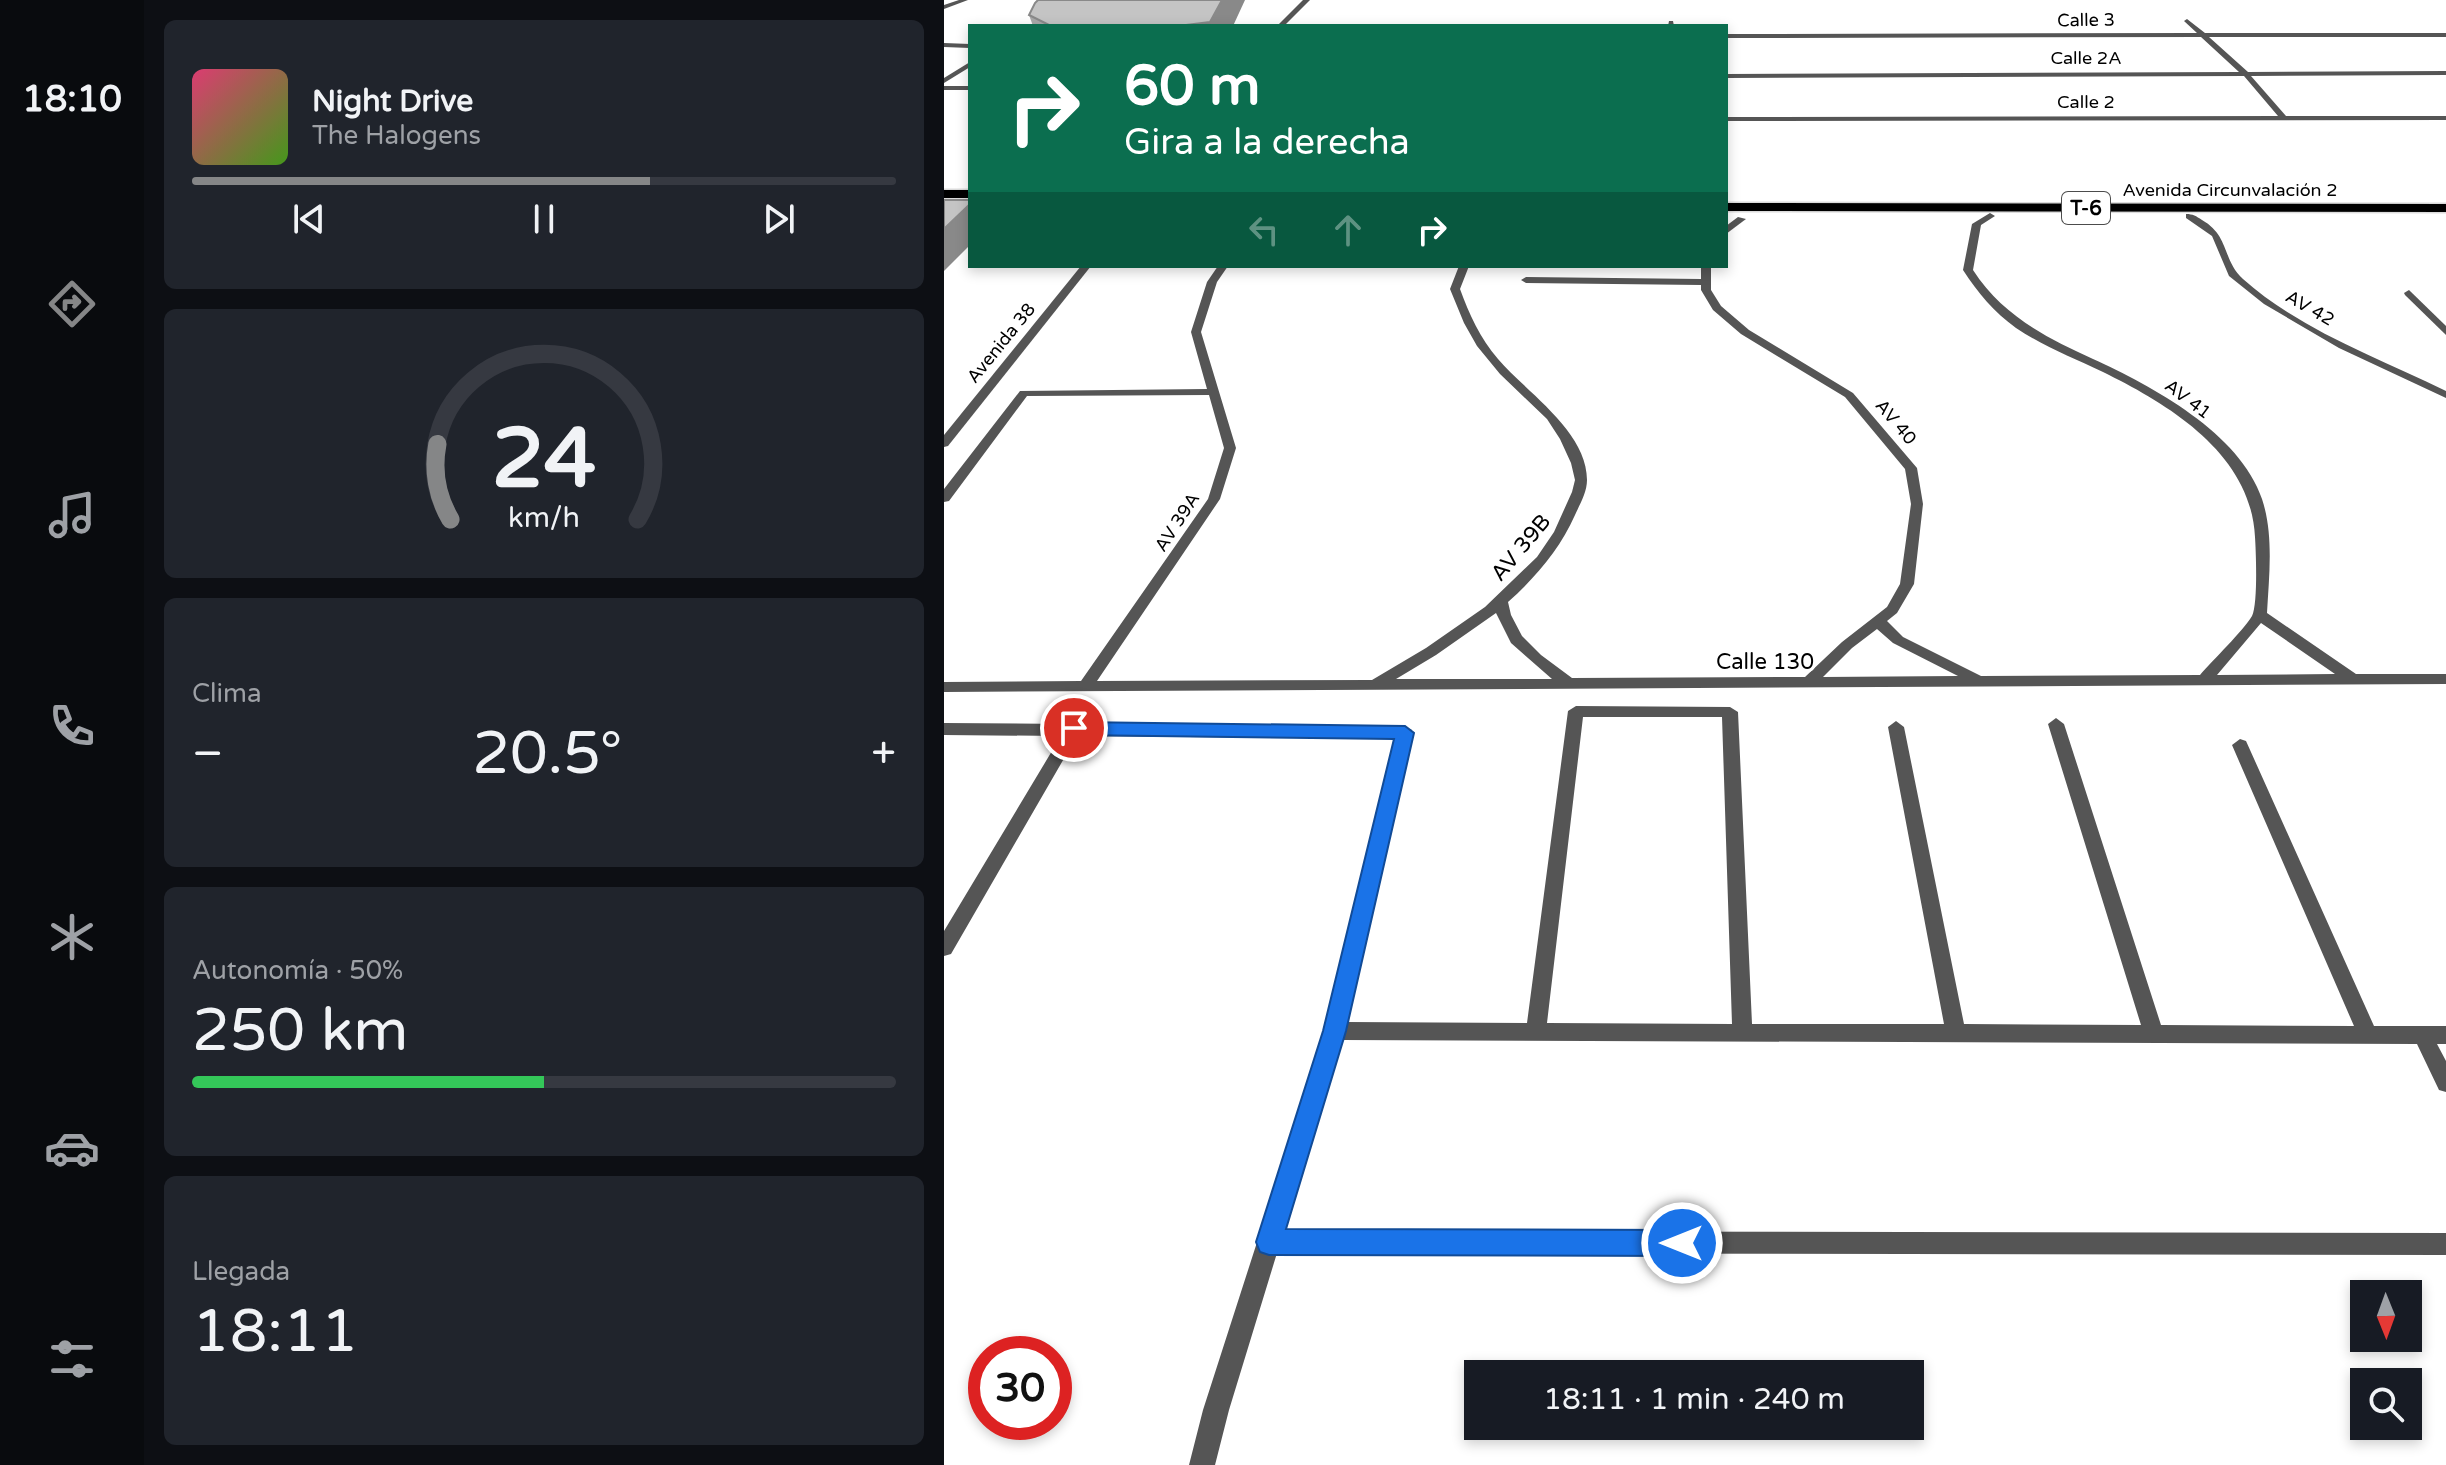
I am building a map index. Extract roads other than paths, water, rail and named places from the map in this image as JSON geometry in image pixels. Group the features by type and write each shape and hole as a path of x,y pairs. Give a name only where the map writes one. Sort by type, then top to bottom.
{"highway":[{"path":"944,194 968,194"},
{"name":"Avenida Circunvalación 2","path":"1728,194 2446,194"},
{"path":"944,205 968,205"},
{"name":"Avenida Circunvalación 2","path":"1728,207 2446,208"}],"street":[{"path":"944,7 965,0"},
{"path":"1282,24 1310,0"},
{"path":"1292,24 1310,0"},
{"path":"2187,21 2245,73 2283,117"},
{"name":"Calle 3","path":"1728,36 2446,35"},
{"path":"944,45 968,46"},
{"path":"944,81 968,65"},
{"name":"Calle 2A","path":"1728,76 2446,73"},
{"path":"944,88 968,88"},
{"name":"Calle 2","path":"1728,119 2446,118"},
{"name":"AV 41","path":"1990,216 1977,224 1968,270 1998,311 2033,337 2102,366 2177,409 2233,462 2250,484 2259,515 2260,615"},
{"name":"AV 42","path":"2189,216 2210,229 2218,239 2228,272 2249,289 2306,327 2446,395"},
{"path":"1728,229 1741,219"},
{"name":"Avenida 38","path":"944,443 1084,268"},
{"name":"AV 39A","path":"1084,688 1214,499 1230,448 1196,332 1212,282 1222,268"},
{"name":"AV 39B","path":"1372,686 1416,662 1501,600 1542,558 1569,518 1581,481 1564,434 1539,403 1504,373 1480,344 1455,289 1463,268"},
{"path":"1526,280 1705,282 1706,268"},
{"name":"AV 40","path":"1705,282 1717,308 1745,332 1849,395 1911,468 1917,504 1907,584 1892,610 1808,683"},
{"path":"2409,293 2446,332"},
{"path":"944,498 1024,393 1213,392"},
{"path":"1501,600 1504,623 1518,643 1570,685"},
{"path":"2204,680 2260,615 2352,679"},
{"path":"1877,620 1898,640 1982,682"},
{"name":"Calle 130","path":"944,687 2446,679"},
{"path":"1536,1032 1576,711 1730,712 1742,1032"},
{"path":"2056,724 2154,1034"},
{"path":"1896,727 1956,1033"},
{"path":"944,948 1074,728"},
{"path":"944,729 1405,733 1335,1031 1202,1465"},
{"path":"2240,745 2368,1035"},
{"path":"1335,1031 2446,1035"},
{"path":"2423,1035 2446,1083"},
{"path":"1269,1242 2446,1244"}]}
